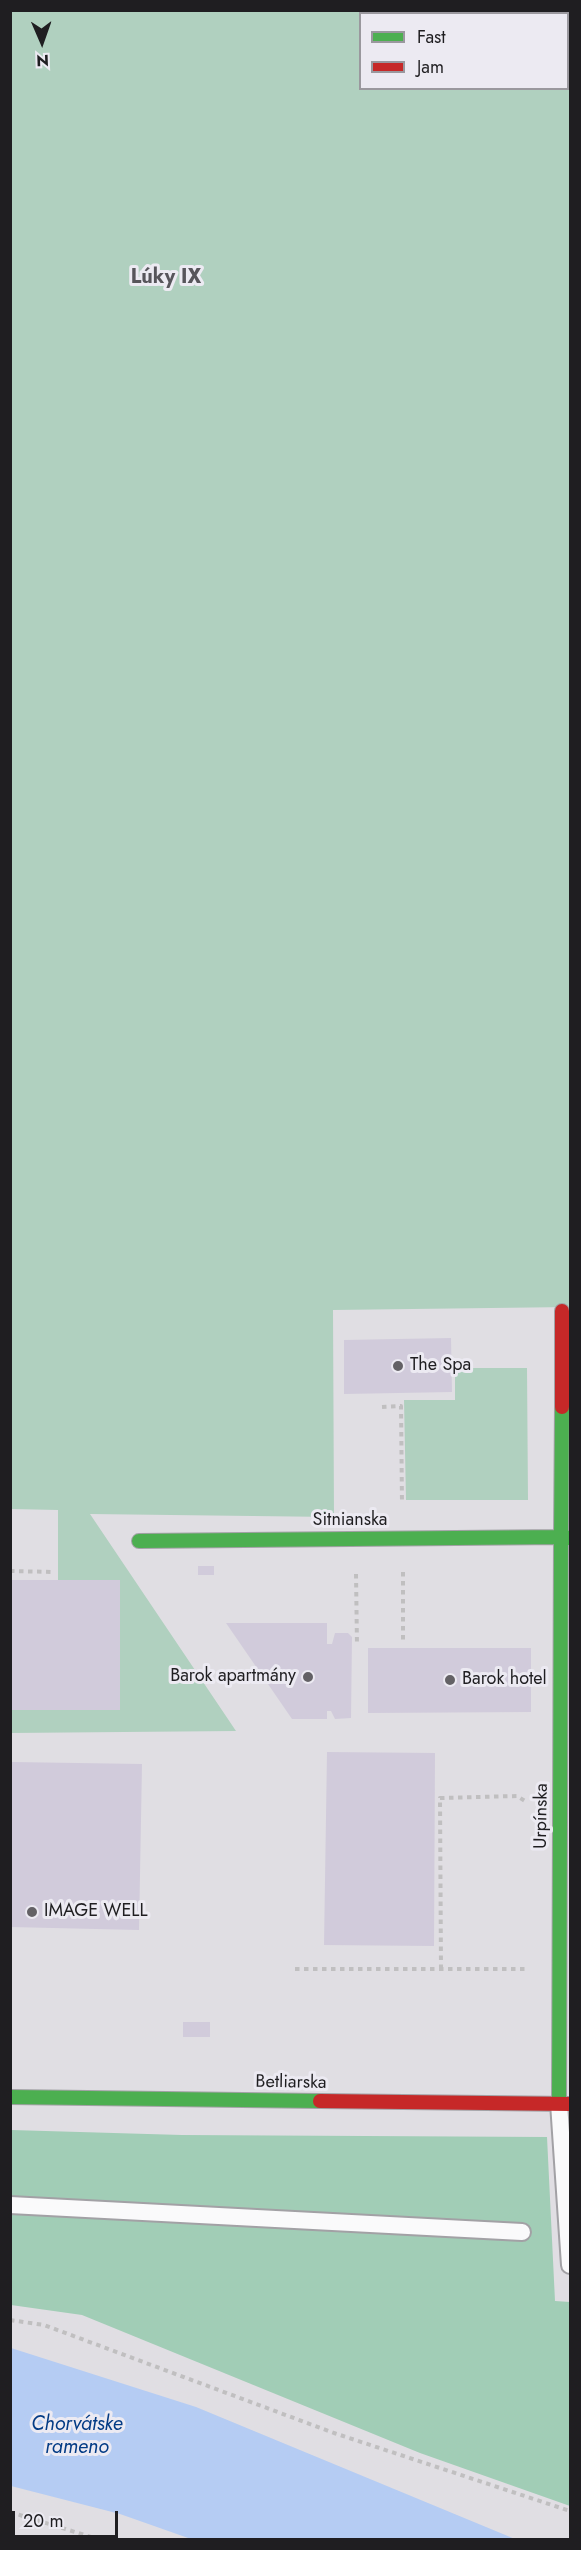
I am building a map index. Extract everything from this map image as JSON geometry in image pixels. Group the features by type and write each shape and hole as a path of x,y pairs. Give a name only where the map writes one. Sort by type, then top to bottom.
{"street":[{"name":"Urpínska","path":"562,1311 566,1538 565,2104"},
{"name":"Sitnianska","path":"139,1541 566,1538"},
{"name":"Betliarska","path":"10,2097 565,2104"}],"lane":[{"path":"565,2104 570,2265"},
{"path":"10,2205 522,2232"}],"path":[{"path":"381,1407 400,1406 402,1502 406,1513"},
{"path":"356,1567 357,1646"},
{"path":"403,1567 403,1644"},
{"path":"10,1571 54,1572"},
{"path":"441,1969 440,1798 517,1796 532,1806"},
{"path":"295,1969 529,1969"},
{"path":"10,2320 44,2325 334,2433 570,2511"},
{"path":"10,2512 101,2540"}],"green space":[{"path":"11,11 570,11 570,1307 333,1310 334,1517 90,1514 236,1731 11,1733 11,1710 120,1710 120,1581 58,1580 58,1510 11,1509"},
{"path":"455,1368 527,1368 528,1500 406,1500 404,1400 455,1400"},
{"path":"11,2130 182,2135 547,2137 555,2301 570,2302 570,2506 420,2453 82,2315 11,2305"}],"water":[{"name":"Chorvátske rameno","path":"11,2348 196,2407 515,2539 191,2539 120,2514 11,2486"}],"building":[{"name":"The Spa","path":"451,1338 452,1392 344,1394 344,1340"},
{"path":"198,1566 214,1566 214,1575 198,1575"},
{"path":"12,1580 120,1580 120,1710 11,1710"},
{"name":"Barok apartmány","path":"226,1623 327,1623 327,1644 332,1644 335,1633 348,1633 352,1637 351,1718 335,1719 331,1711 327,1711 327,1719 292,1719"},
{"name":"Barok hotel","path":"368,1648 531,1648 531,1712 368,1713"},
{"path":"327,1752 435,1753 434,1946 324,1945"},
{"path":"12,1762 142,1764 139,1930 10,1927"},
{"path":"183,2022 210,2022 210,2037 183,2037"}],"traffic: fast":[{"path":"139,1541 561,1537 562,1407"},
{"path":"559,2103 561,1537 570,1538"},
{"path":"10,2097 320,2101"}],"traffic: jam":[{"path":"562,1311 562,1407"},
{"path":"320,2101 570,2104"}],"place":[{"name":"The Spa","path":"398,1366"},
{"name":"Barok apartmány","path":"308,1677"},
{"name":"Barok hotel","path":"450,1680"},
{"name":"IMAGE WELL","path":"32,1912"}],"district":[{"name":"Lúky IX","path":"166,278"}]}
